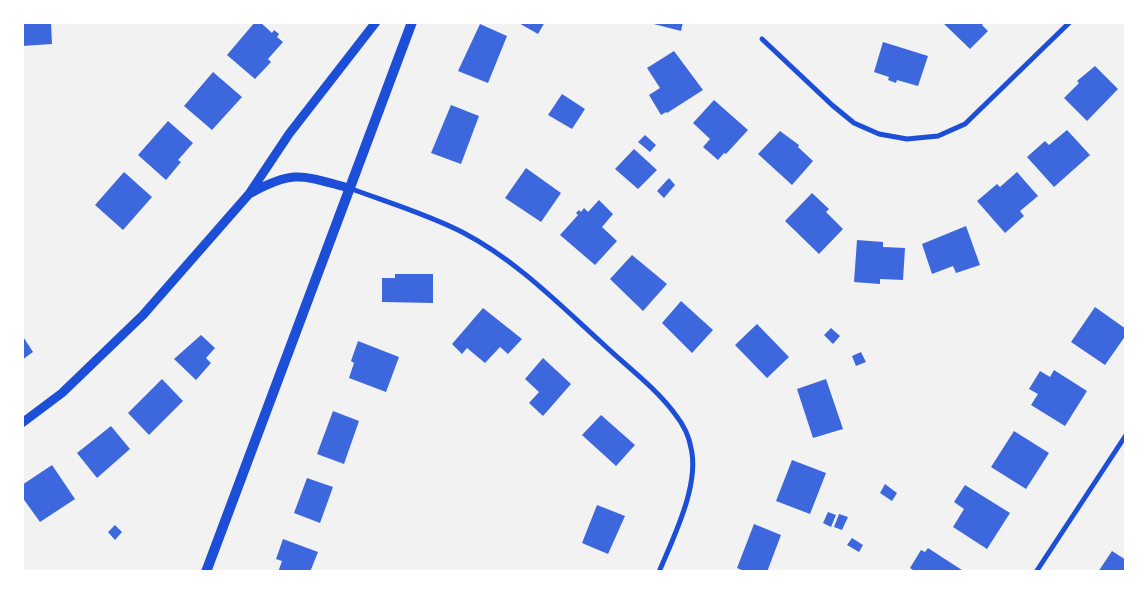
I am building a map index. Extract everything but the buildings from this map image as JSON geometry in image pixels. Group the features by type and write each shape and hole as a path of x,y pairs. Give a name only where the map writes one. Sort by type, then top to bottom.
{"main road":[{"path":"206,572 412,22"}],"street":[{"path":"22,423 62,393 143,315 249,194 289,134 376,22"},
{"path":"762,39 832,105 854,123 879,134 907,140 938,136 965,124 1070,22"},
{"path":"249,194 274,180 303,176 349,188 462,232 525,273 652,389 675,414 685,431 692,450 692,476 684,509 659,572"},
{"path":"1036,572 1126,435"}]}
